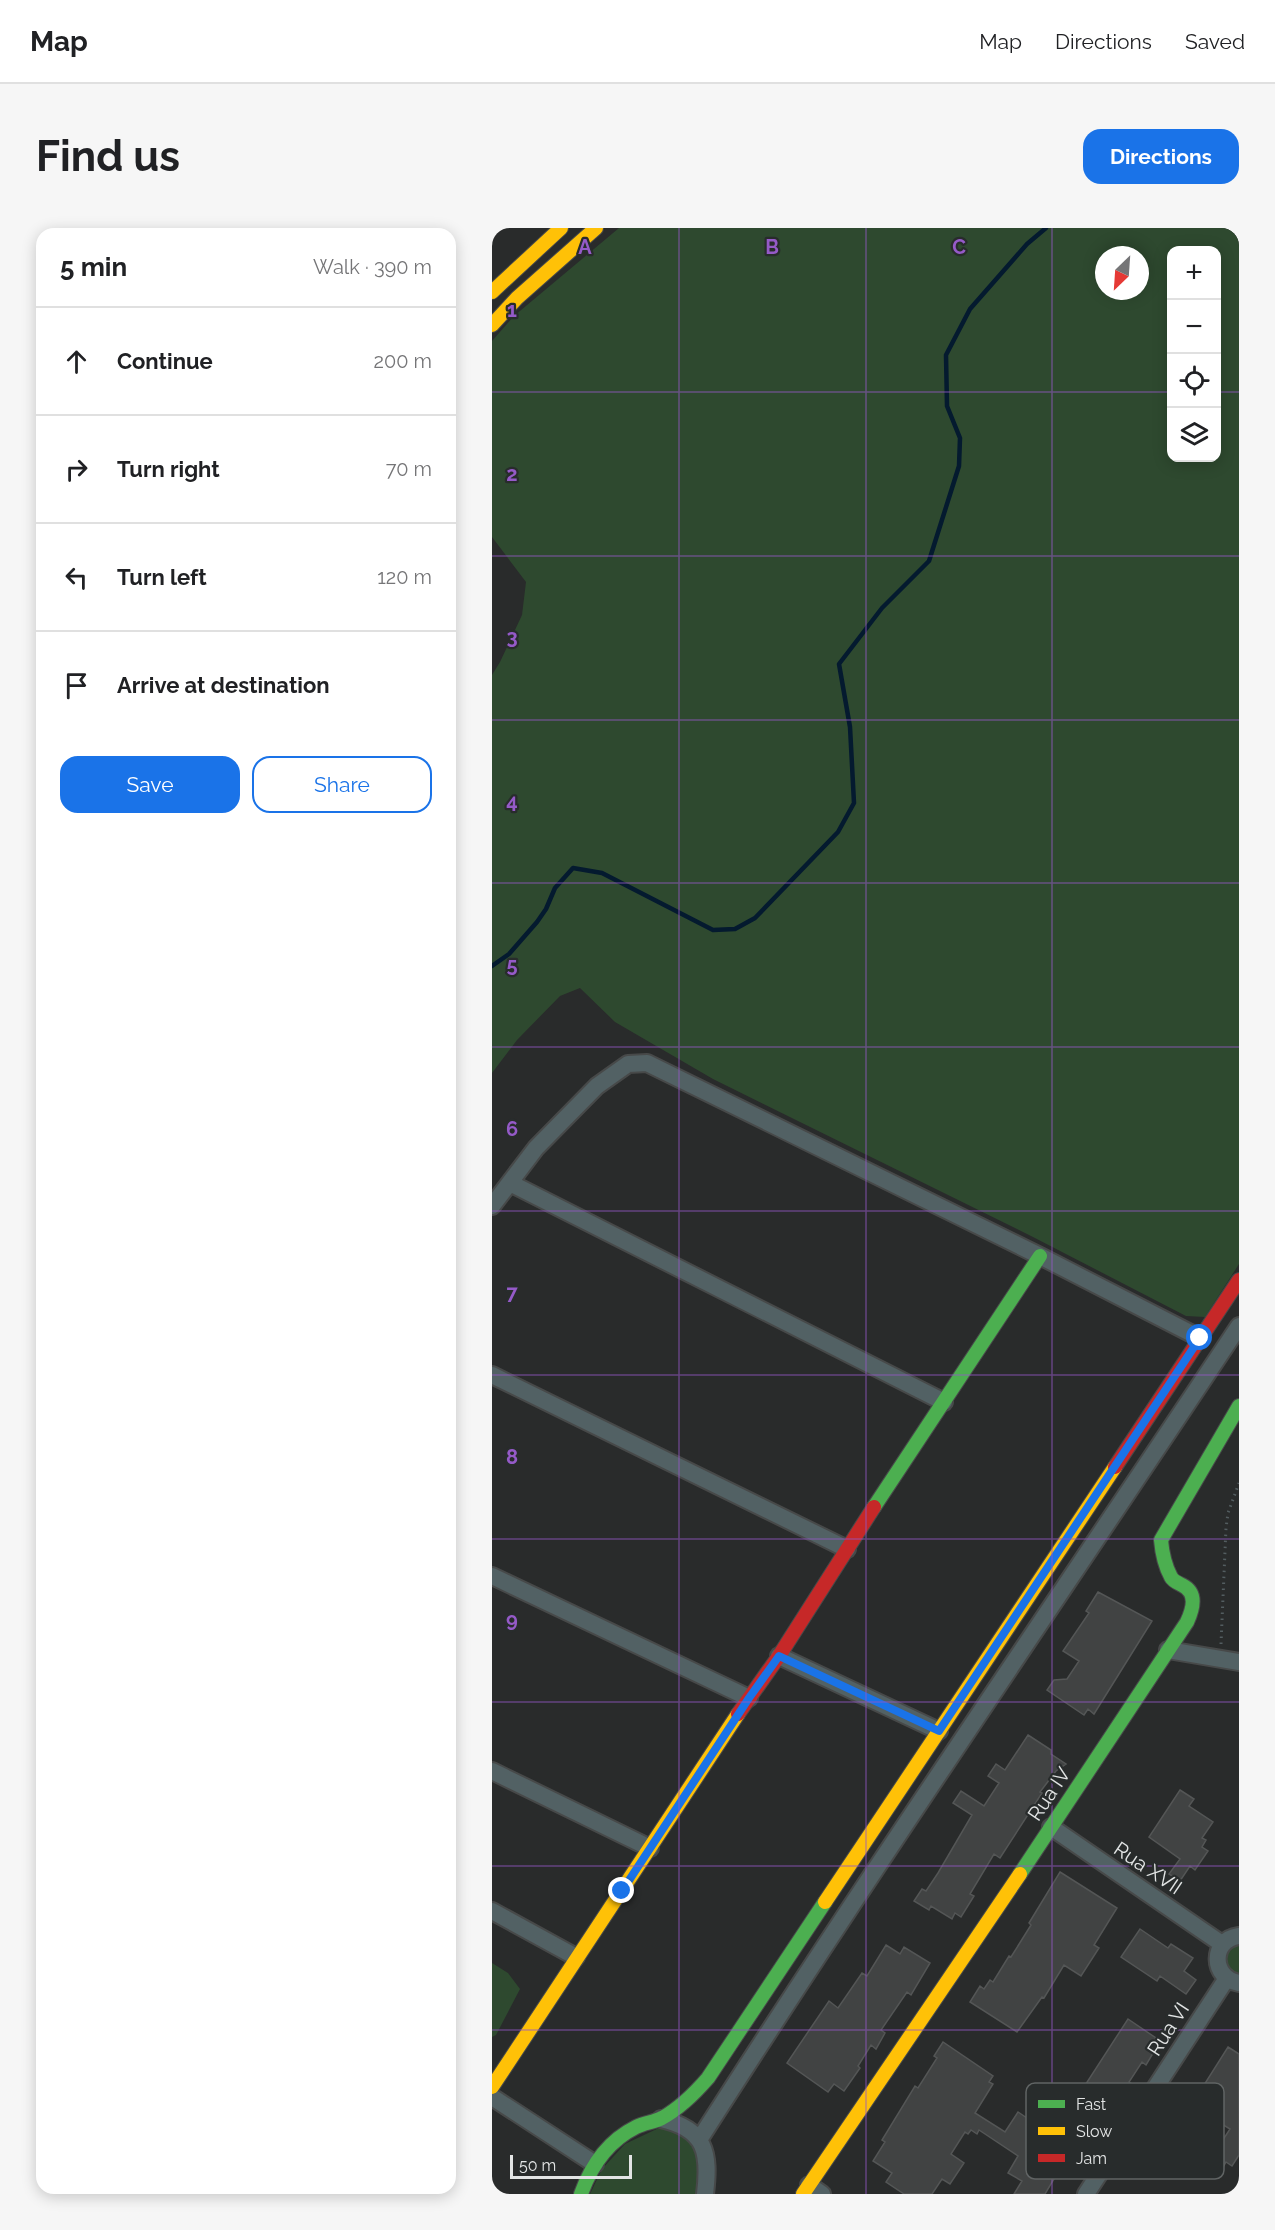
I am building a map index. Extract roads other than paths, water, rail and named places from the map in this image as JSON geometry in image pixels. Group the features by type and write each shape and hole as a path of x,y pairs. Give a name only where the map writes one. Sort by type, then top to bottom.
{"street":[{"path":"492,292 561,228"},
{"path":"492,324 517,298 596,228"},
{"path":"492,1206 536,1148 597,1086 628,1064 647,1063 1040,1256 1200,1338"},
{"path":"510,1183 944,1402"},
{"path":"492,2087 576,1957 779,1656 1040,1256"},
{"path":"581,2194 595,2164 609,2147 634,2128 661,2119 708,2078 1200,1338 1236,1291"},
{"path":"699,2140 836,1928 1239,1326"},
{"path":"1190,1354 1211,1368"},
{"path":"492,1375 847,1549"},
{"name":"Rua IV","path":"811,2191 1185,1627 1190,1617 1192,1595 1188,1589 1171,1578 1162,1551 1161,1540 1239,1406"},
{"path":"492,1576 749,1698"},
{"path":"1168,1650 1239,1662"},
{"path":"779,1656 939,1731"},
{"path":"492,1771 650,1848"},
{"name":"Rua XVII","path":"1051,1827 1222,1944"},
{"path":"492,1911 576,1957"},
{"path":"1233,1981 1218,1966 1219,1951 1228,1939 1239,1936"},
{"name":"Rua VI","path":"1163,2083 1233,1981"},
{"path":"492,2097 595,2164"},
{"path":"661,2119 684,2127 699,2140 708,2160 705,2194"},
{"name":"Rua VI","path":"1086,2194 1096,2179"}],"waterway":[{"path":"492,966 509,954 537,922 546,909 555,888 573,868 602,873 713,930 735,929 755,918 838,832 854,803 850,727 839,664 882,608 929,561 959,466 960,438 947,406 946,355 970,309 1027,244 1046,228"}]}
